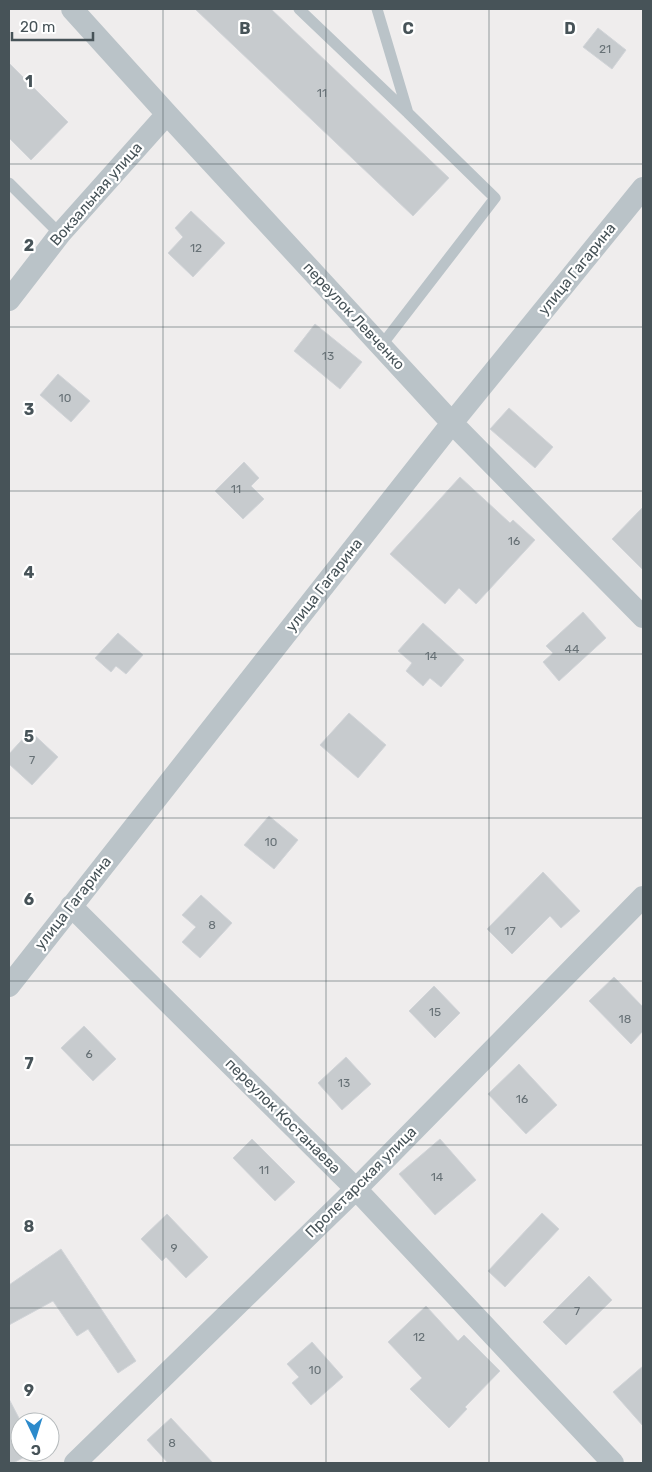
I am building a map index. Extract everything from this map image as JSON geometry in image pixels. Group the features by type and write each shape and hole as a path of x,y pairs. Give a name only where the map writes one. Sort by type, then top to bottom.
{"street":[{"name":"переулок Левченко","path":"72,9 452,423 643,617"},
{"name":"Вокзальная улица","path":"9,300 60,234 167,114"},
{"name":"улица Гагарина","path":"9,986 452,423 643,188"},
{"name":"Пролетарская улица","path":"75,1463 356,1188 643,897"},
{"name":"переулок Костанаева","path":"71,906 356,1188 614,1463"}],"lane":[{"path":"299,9 495,198 381,346"},
{"path":"377,9 408,113"},
{"path":"9,184 60,234"}],"building":[{"path":"195,9 271,9 449,178 413,216"},
{"path":"598,28 626,50 612,69 583,47"},
{"path":"9,63 68,122 31,160 9,138"},
{"path":"191,211 225,243 193,277 168,253 183,237 175,228"},
{"path":"315,324 362,362 340,389 294,351"},
{"path":"58,374 90,401 71,422 40,395"},
{"path":"509,408 553,447 535,468 490,429"},
{"path":"244,462 259,478 251,486 264,499 243,519 215,491"},
{"path":"460,477 510,523 513,520 535,540 476,604 459,588 445,604 390,554"},
{"path":"643,507 643,570 612,539"},
{"path":"583,612 606,638 559,681 543,662 553,653 546,646"},
{"path":"423,623 464,660 441,687 430,678 423,686 406,671 412,663 398,651"},
{"path":"118,633 143,655 126,674 116,666 111,672 95,658"},
{"path":"349,713 386,745 358,778 320,745"},
{"path":"30,731 58,757 32,785 9,764 9,754"},
{"path":"269,816 298,840 274,869 244,845"},
{"path":"543,872 580,911 561,928 550,916 512,954 487,929"},
{"path":"201,895 232,923 200,958 182,942 196,927 182,915"},
{"path":"614,977 643,1007 643,1031 631,1044 589,1001"},
{"path":"434,986 460,1013 435,1038 409,1011"},
{"path":"84,1026 116,1059 93,1081 61,1048"},
{"path":"346,1057 371,1084 342,1110 318,1083"},
{"path":"519,1064 557,1105 526,1134 488,1094"},
{"path":"252,1139 295,1182 275,1201 233,1158"},
{"path":"440,1139 476,1180 435,1215 399,1174"},
{"path":"542,1213 559,1229 505,1287 488,1271"},
{"path":"167,1214 208,1257 186,1278 166,1257 162,1261 141,1239"},
{"path":"61,1249 136,1361 118,1373 88,1329 77,1336 53,1301 9,1325 9,1285"},
{"path":"589,1276 612,1300 566,1345 543,1322"},
{"path":"426,1306 458,1341 464,1335 500,1371 465,1407 467,1409 449,1428 410,1389 422,1378 388,1342"},
{"path":"312,1342 343,1377 311,1405 292,1383 299,1377 287,1364"},
{"path":"643,1366 643,1426 613,1392"},
{"path":"9,1399 16,1412 10,1412 10,1462 15,1462 9,1463"},
{"path":"171,1418 213,1463 168,1463 147,1440"}]}
